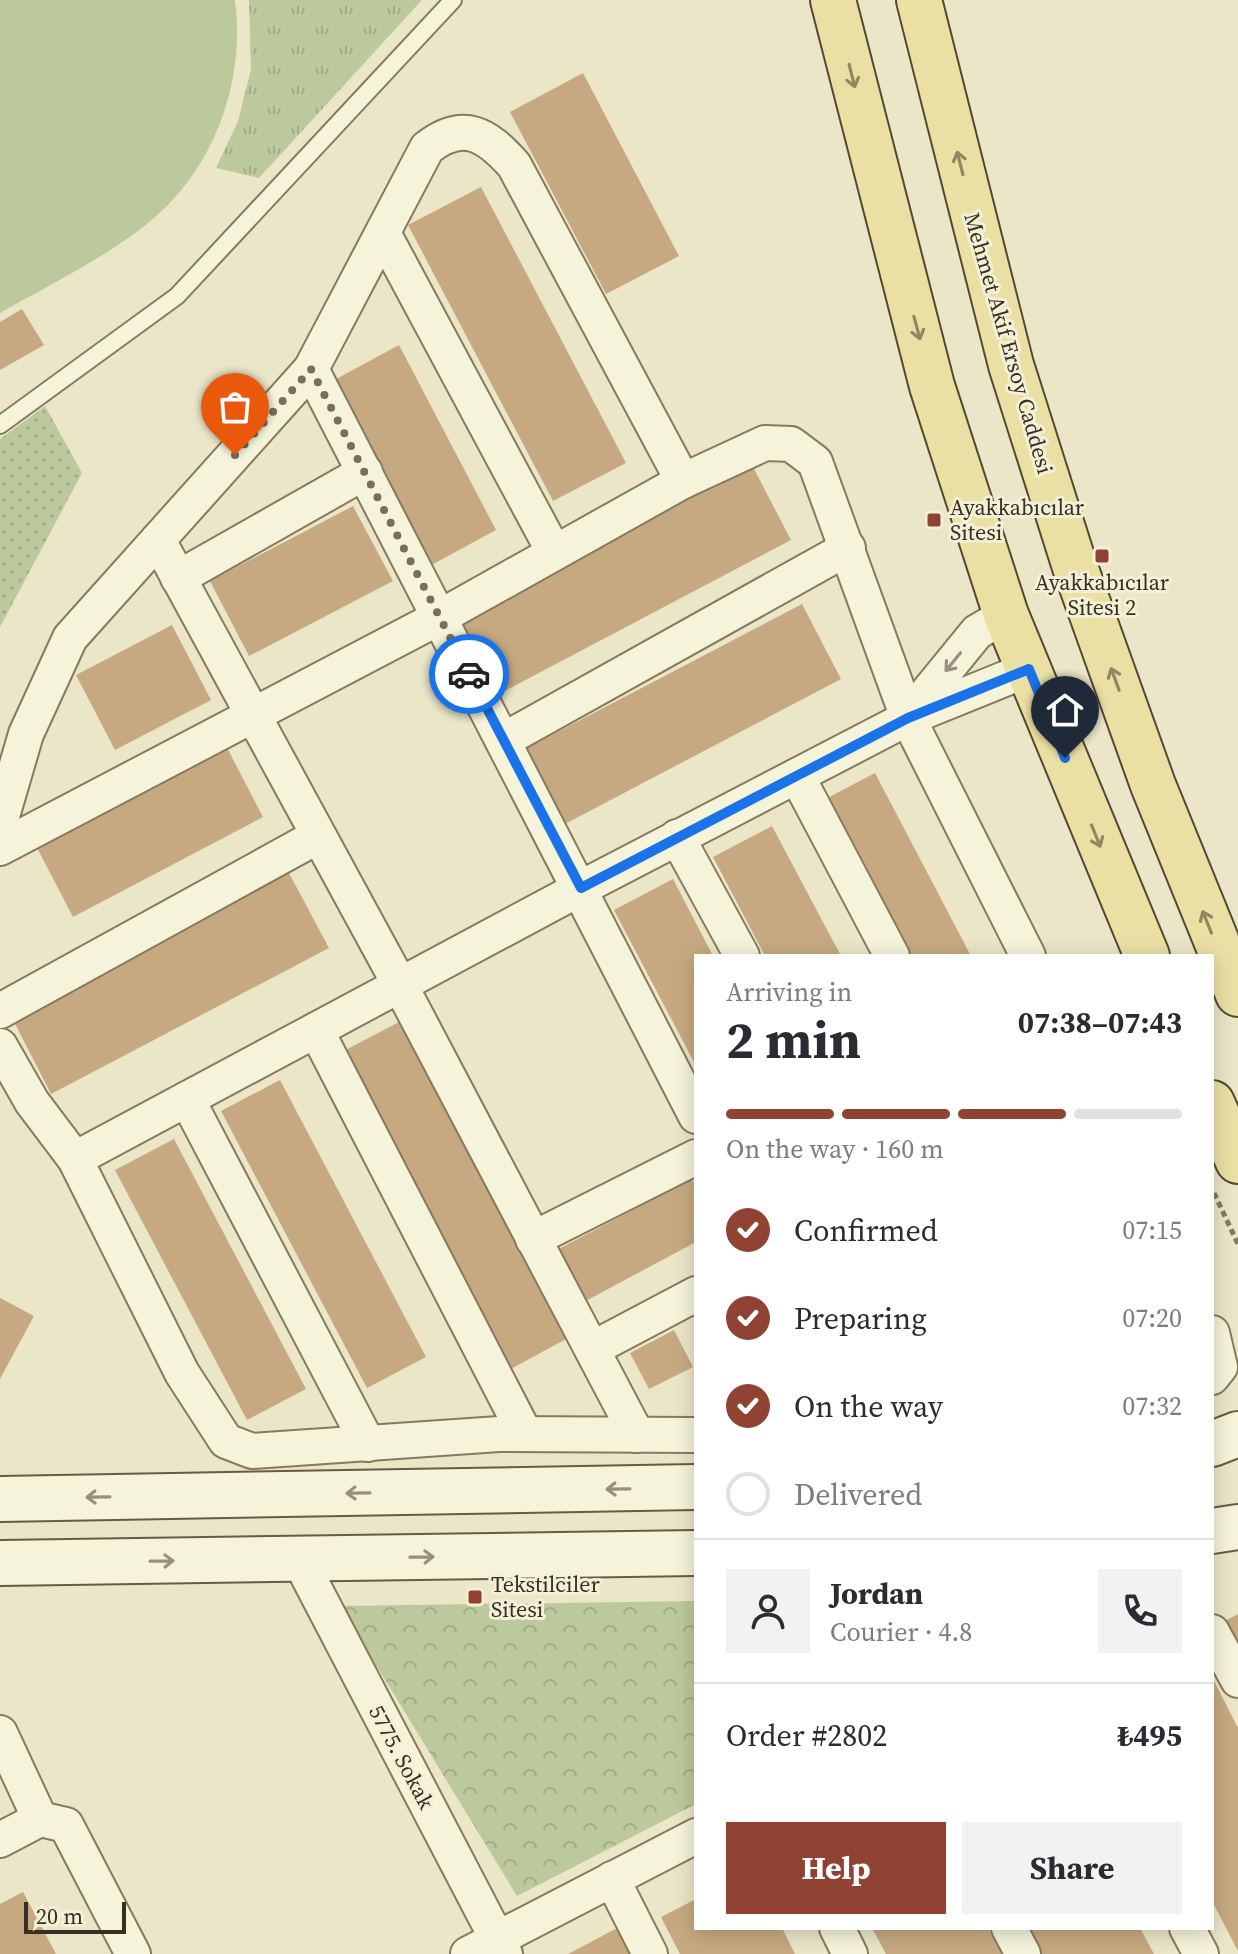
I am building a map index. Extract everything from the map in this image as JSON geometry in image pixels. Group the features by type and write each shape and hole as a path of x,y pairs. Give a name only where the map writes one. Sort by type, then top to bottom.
{"main road":[{"path":"833,0 932,386 1006,615 1146,954"},
{"name":"Mehmet Akif Ersoy Caddesi","path":"919,0 1011,365 1075,567 1153,785 1238,994"},
{"path":"1214,1107 1238,1161"},
{"path":"1214,1443 1238,1434"},
{"path":"0,1499 694,1487"},
{"path":"1214,1531 1238,1527"},
{"path":"0,1563 694,1553"}],"street":[{"path":"0,823 26,734 70,638 311,369 415,167 427,148 443,135 475,132 496,145 514,165 683,481"},
{"path":"383,233 554,552"},
{"path":"311,369 694,1112"},
{"path":"0,848 440,617 683,481 765,443 791,444 815,462 908,718 1027,954"},
{"path":"178,578 365,472"},
{"path":"158,540 400,985 637,1435"},
{"path":"504,740 848,548"},
{"path":"908,718 977,632 1006,615"},
{"path":"75,1159 677,837 908,718 1029,669"},
{"path":"797,776 891,954"},
{"path":"0,1011 318,836"},
{"path":"677,837 741,954"},
{"path":"316,1030 525,1434"},
{"path":"0,1046 32,1102 75,1159 182,1373 226,1441 252,1451 525,1434 694,1435"},
{"path":"187,1099 368,1444"},
{"path":"533,1239 694,1158"},
{"path":"592,1349 694,1295"},
{"path":"1214,1342 1220,1367 1214,1374"},
{"name":"5775. Sokak","path":"299,1559 490,1949"},
{"path":"1214,1636 1238,1680"},
{"path":"0,1733 40,1819"},
{"path":"0,1840 40,1819 66,1825 133,1954"},
{"path":"490,1949 612,1879 694,1837"},
{"path":"612,1879 650,1954"},
{"path":"838,1930 850,1954"},
{"path":"1010,1930 1023,1954"},
{"path":"1188,1930 1201,1954"}],"lane":[{"path":"0,425 177,296 453,0"}],"path":[{"path":"1214,1193 1238,1244"}],"green space":[{"path":"0,0 235,0 237,31 235,63 220,124 190,179 170,203 112,249 0,313"},
{"path":"249,0 422,0 259,178 216,168 238,121 251,69"},
{"path":"45,406 82,473 0,627 0,439"},
{"path":"694,1601 694,1805 517,1896 340,1606"}],"building":[{"path":"583,73 679,256 606,294 510,112"},
{"path":"481,187 626,463 553,501 408,225"},
{"path":"22,309 44,345 0,370 0,322"},
{"path":"399,345 496,530 424,569 327,384"},
{"path":"752,465 791,540 495,696 455,621"},
{"path":"353,506 393,581 249,656 210,581"},
{"path":"802,604 841,679 563,825 523,750"},
{"path":"172,625 211,700 115,750 76,675"},
{"path":"224,742 263,817 73,917 34,842"},
{"path":"875,773 970,954 895,954 816,804"},
{"path":"772,826 840,954 764,954 713,857"},
{"path":"289,873 329,948 51,1094 12,1018"},
{"path":"673,879 712,954 694,954 694,1062 614,910"},
{"path":"399,1022 566,1339 507,1371 340,1053"},
{"path":"280,1080 426,1357 367,1388 221,1111"},
{"path":"174,1139 306,1389 247,1420 115,1170"},
{"path":"692,1179 694,1243 578,1305 551,1253"},
{"path":"0,1298 34,1316 0,1379"},
{"path":"674,1330 693,1367 649,1389 630,1353"},
{"path":"1238,1614 1238,1652 1223,1622"},
{"path":"1214,1681 1238,1728 1238,1951 1214,1905"},
{"path":"23,1892 56,1954 0,1954 0,1904"},
{"path":"694,1900 694,1930 783,1930 795,1954 680,1954 661,1917"},
{"path":"621,1926 636,1954 568,1954"},
{"path":"873,1930 989,1930 1002,1954 886,1954"},
{"path":"1026,1930 1141,1930 1154,1954 1038,1954"}],"way so far":[{"path":"235,455 311,369 469,674"}],"place":[{"name":"Ayakkabıcılar Sitesi","path":"934,520"},
{"name":"Ayakkabıcılar Sitesi 2","path":"1102,556"},
{"name":"Tekstilciler Sitesi","path":"475,1597"}],"route":[{"path":"469,674 581,888 908,718 1029,669 1065,758"}]}
